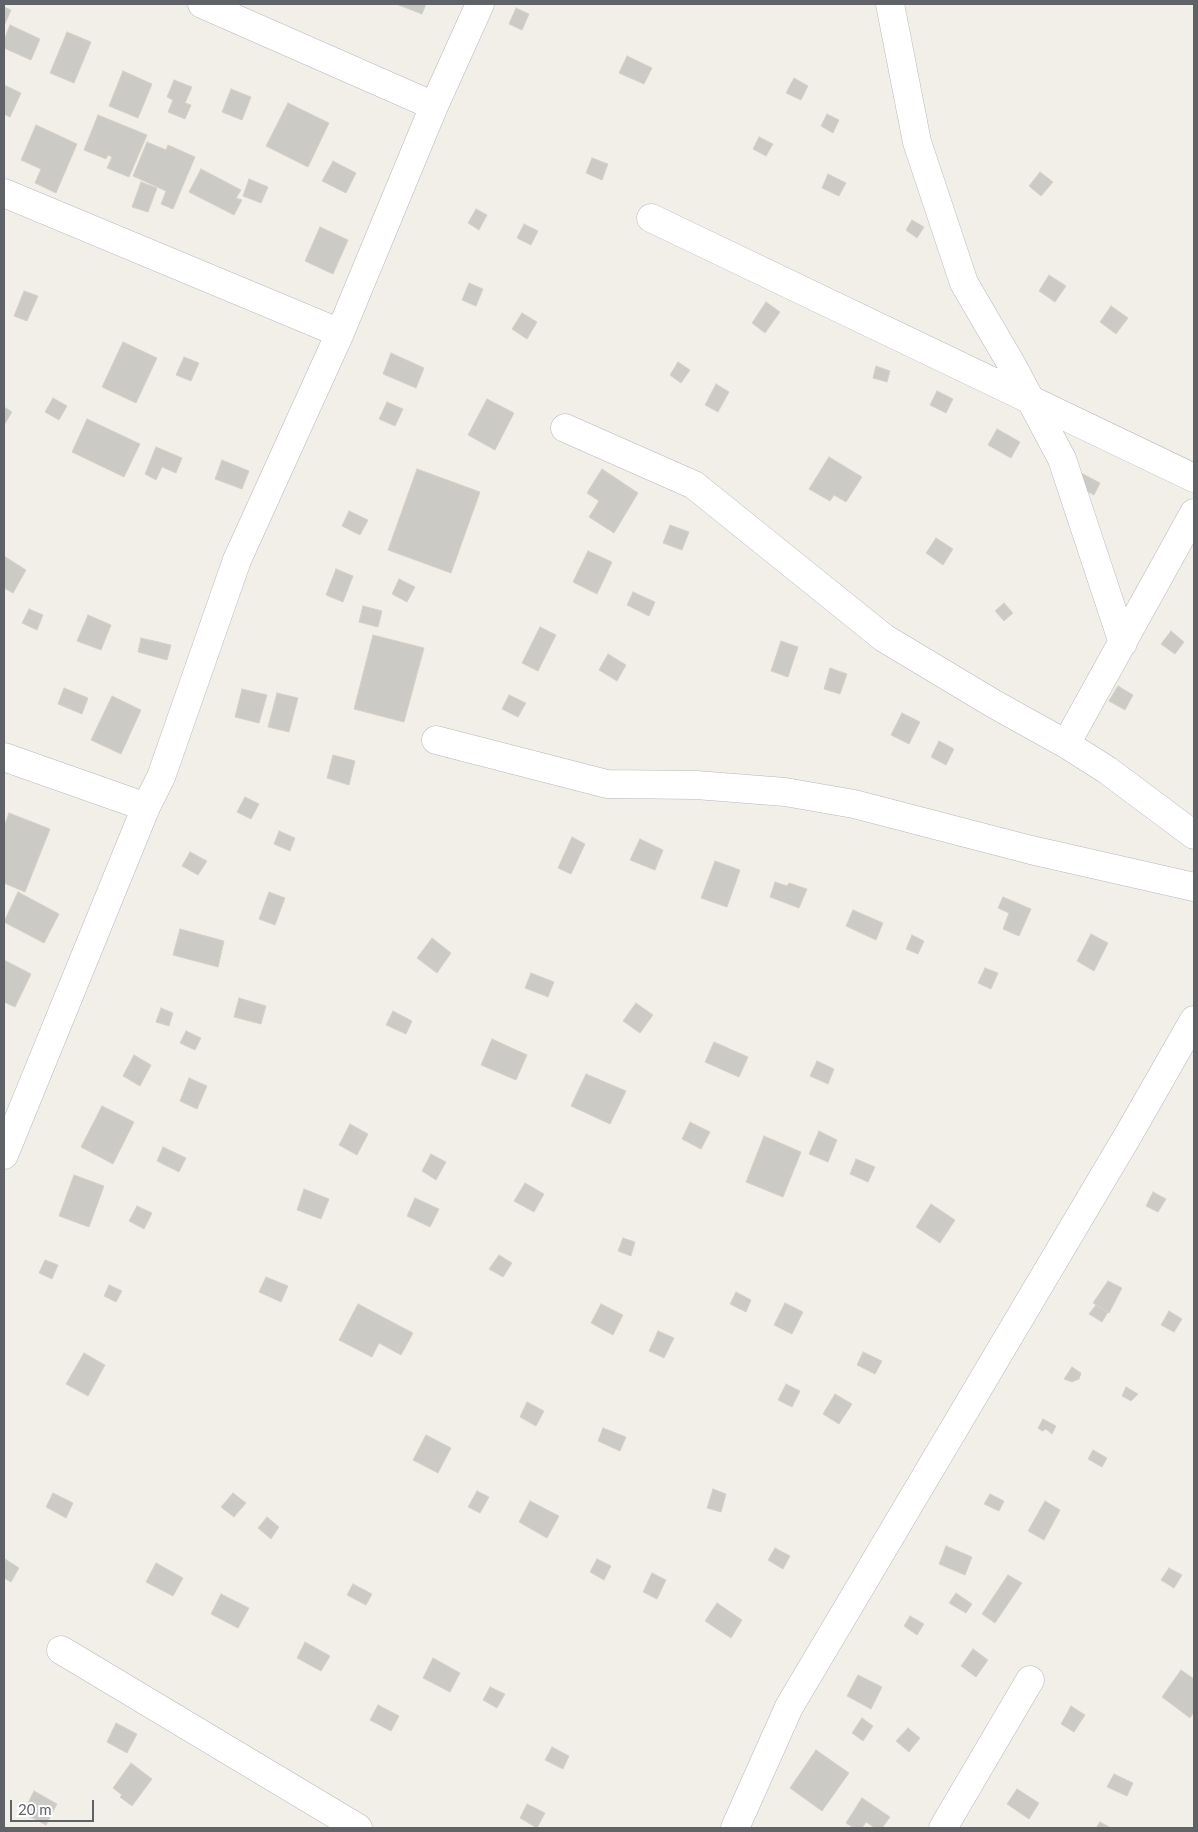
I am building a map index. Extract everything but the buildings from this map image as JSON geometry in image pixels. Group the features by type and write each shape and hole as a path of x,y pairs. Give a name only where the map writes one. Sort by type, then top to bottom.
{"street":[{"path":"202,4 434,106"},
{"path":"4,1155 146,807 161,777 237,560 340,333 434,106 480,4"},
{"path":"890,4 917,142 964,283 1062,459 1123,643"},
{"path":"4,193 340,333"},
{"path":"651,218 1194,478"},
{"path":"565,428 694,485 884,638 1107,770 1194,835"},
{"path":"1066,744 1194,513"},
{"path":"436,740 607,784 696,785 785,792 854,804 1031,850 1194,887"},
{"path":"4,757 146,807"},
{"path":"735,1828 789,1707 1125,1140 1194,1020"},
{"path":"61,1650 358,1828"},
{"path":"943,1828 1030,1680"}]}
